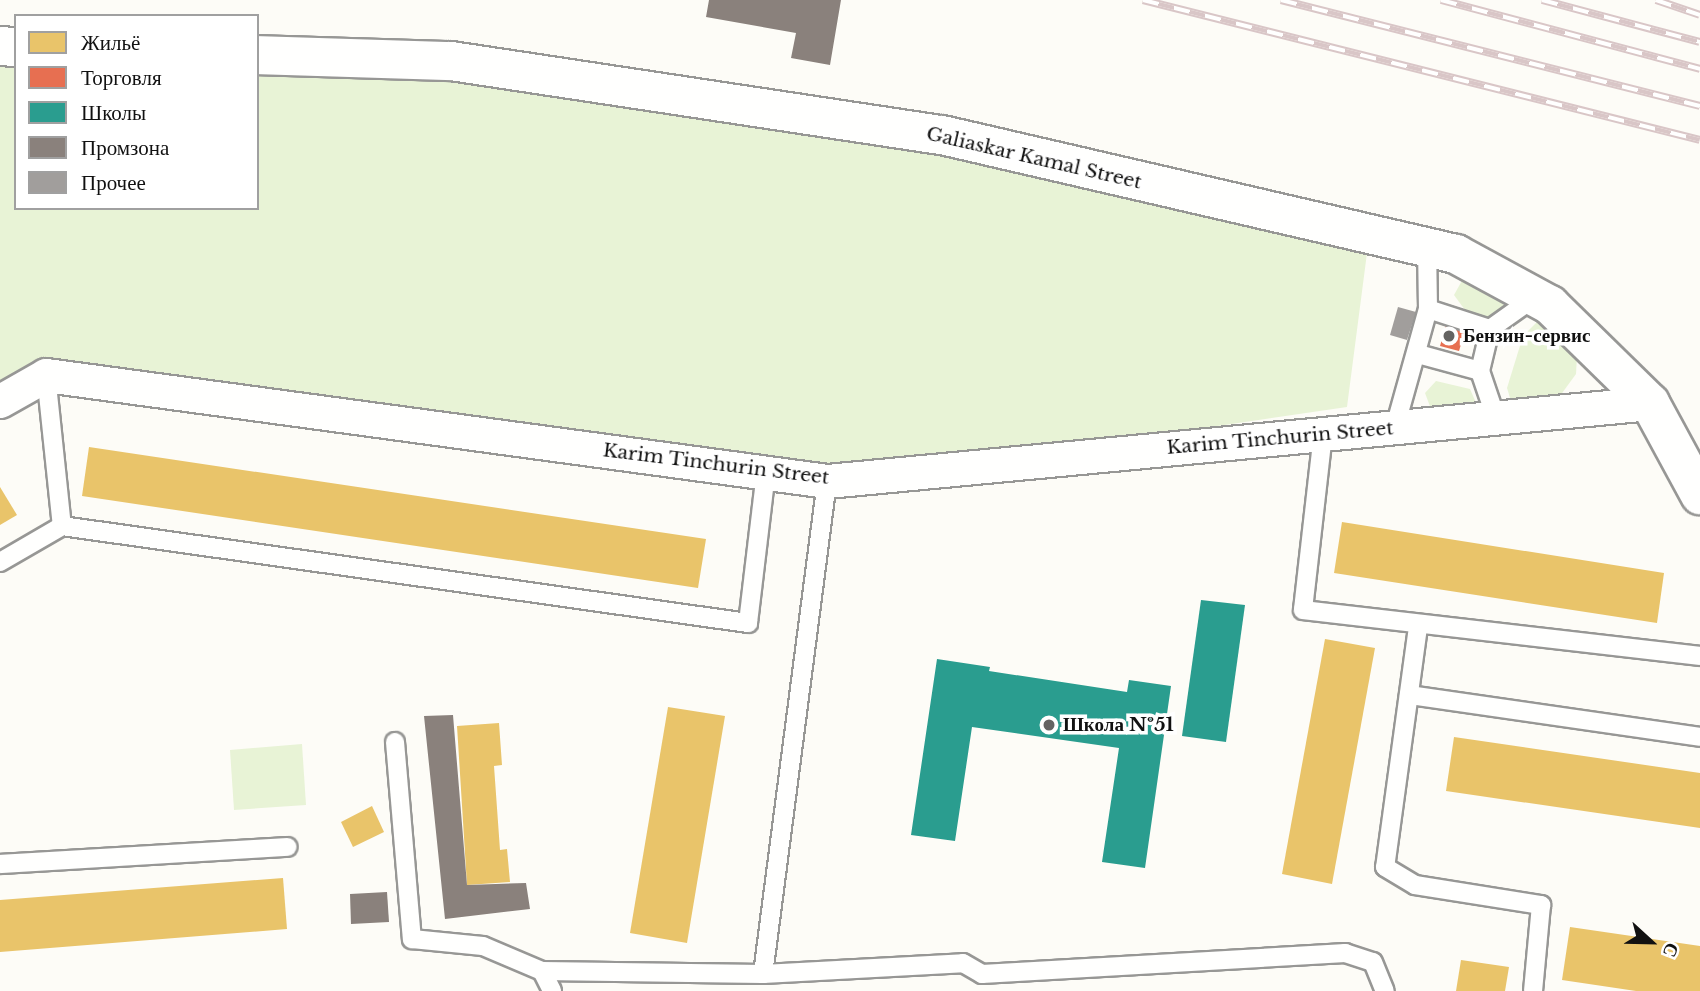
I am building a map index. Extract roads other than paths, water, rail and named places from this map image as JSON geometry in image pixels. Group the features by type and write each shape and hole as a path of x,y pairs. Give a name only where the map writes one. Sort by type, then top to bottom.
{"street":[{"name":"Galiaskar Kamal Street","path":"259,55 451,61 942,135 1457,254 1550,305 1650,403 1700,495"},
{"name":"Karim Tinchurin Street","path":"46,375 827,481 1650,403"},
{"path":"0,401 46,375"}],"lane":[{"path":"1395,427 1418,354 1428,309 1427,247"},
{"path":"1496,418 1480,372 1490,329 1535,297"},
{"path":"1428,309 1490,329"},
{"path":"1418,354 1480,372"},
{"path":"46,375 62,526"},
{"path":"1323,434 1303,610 1418,627 1700,656"},
{"path":"0,562 62,526 748,623 766,472"},
{"path":"763,974 827,481"},
{"path":"1418,627 1385,867 1416,885 1541,905 1533,991"},
{"path":"1409,695 1700,737"},
{"path":"395,742 412,939 483,946 541,971 763,974 963,963 982,983 1345,953 1373,962 1385,991"},
{"path":"0,864 286,847"},
{"path":"541,971 552,991"}],"railway":[{"path":"1143,0 1700,140"},
{"path":"1281,0 1700,106"},
{"path":"1441,0 1700,69"},
{"path":"1542,0 1700,42"},
{"path":"1656,0 1700,15"}],"place":[{"name":"Бензин-сервис","path":"1449,336"},
{"name":"Школа №51","path":"1049,725"}]}
